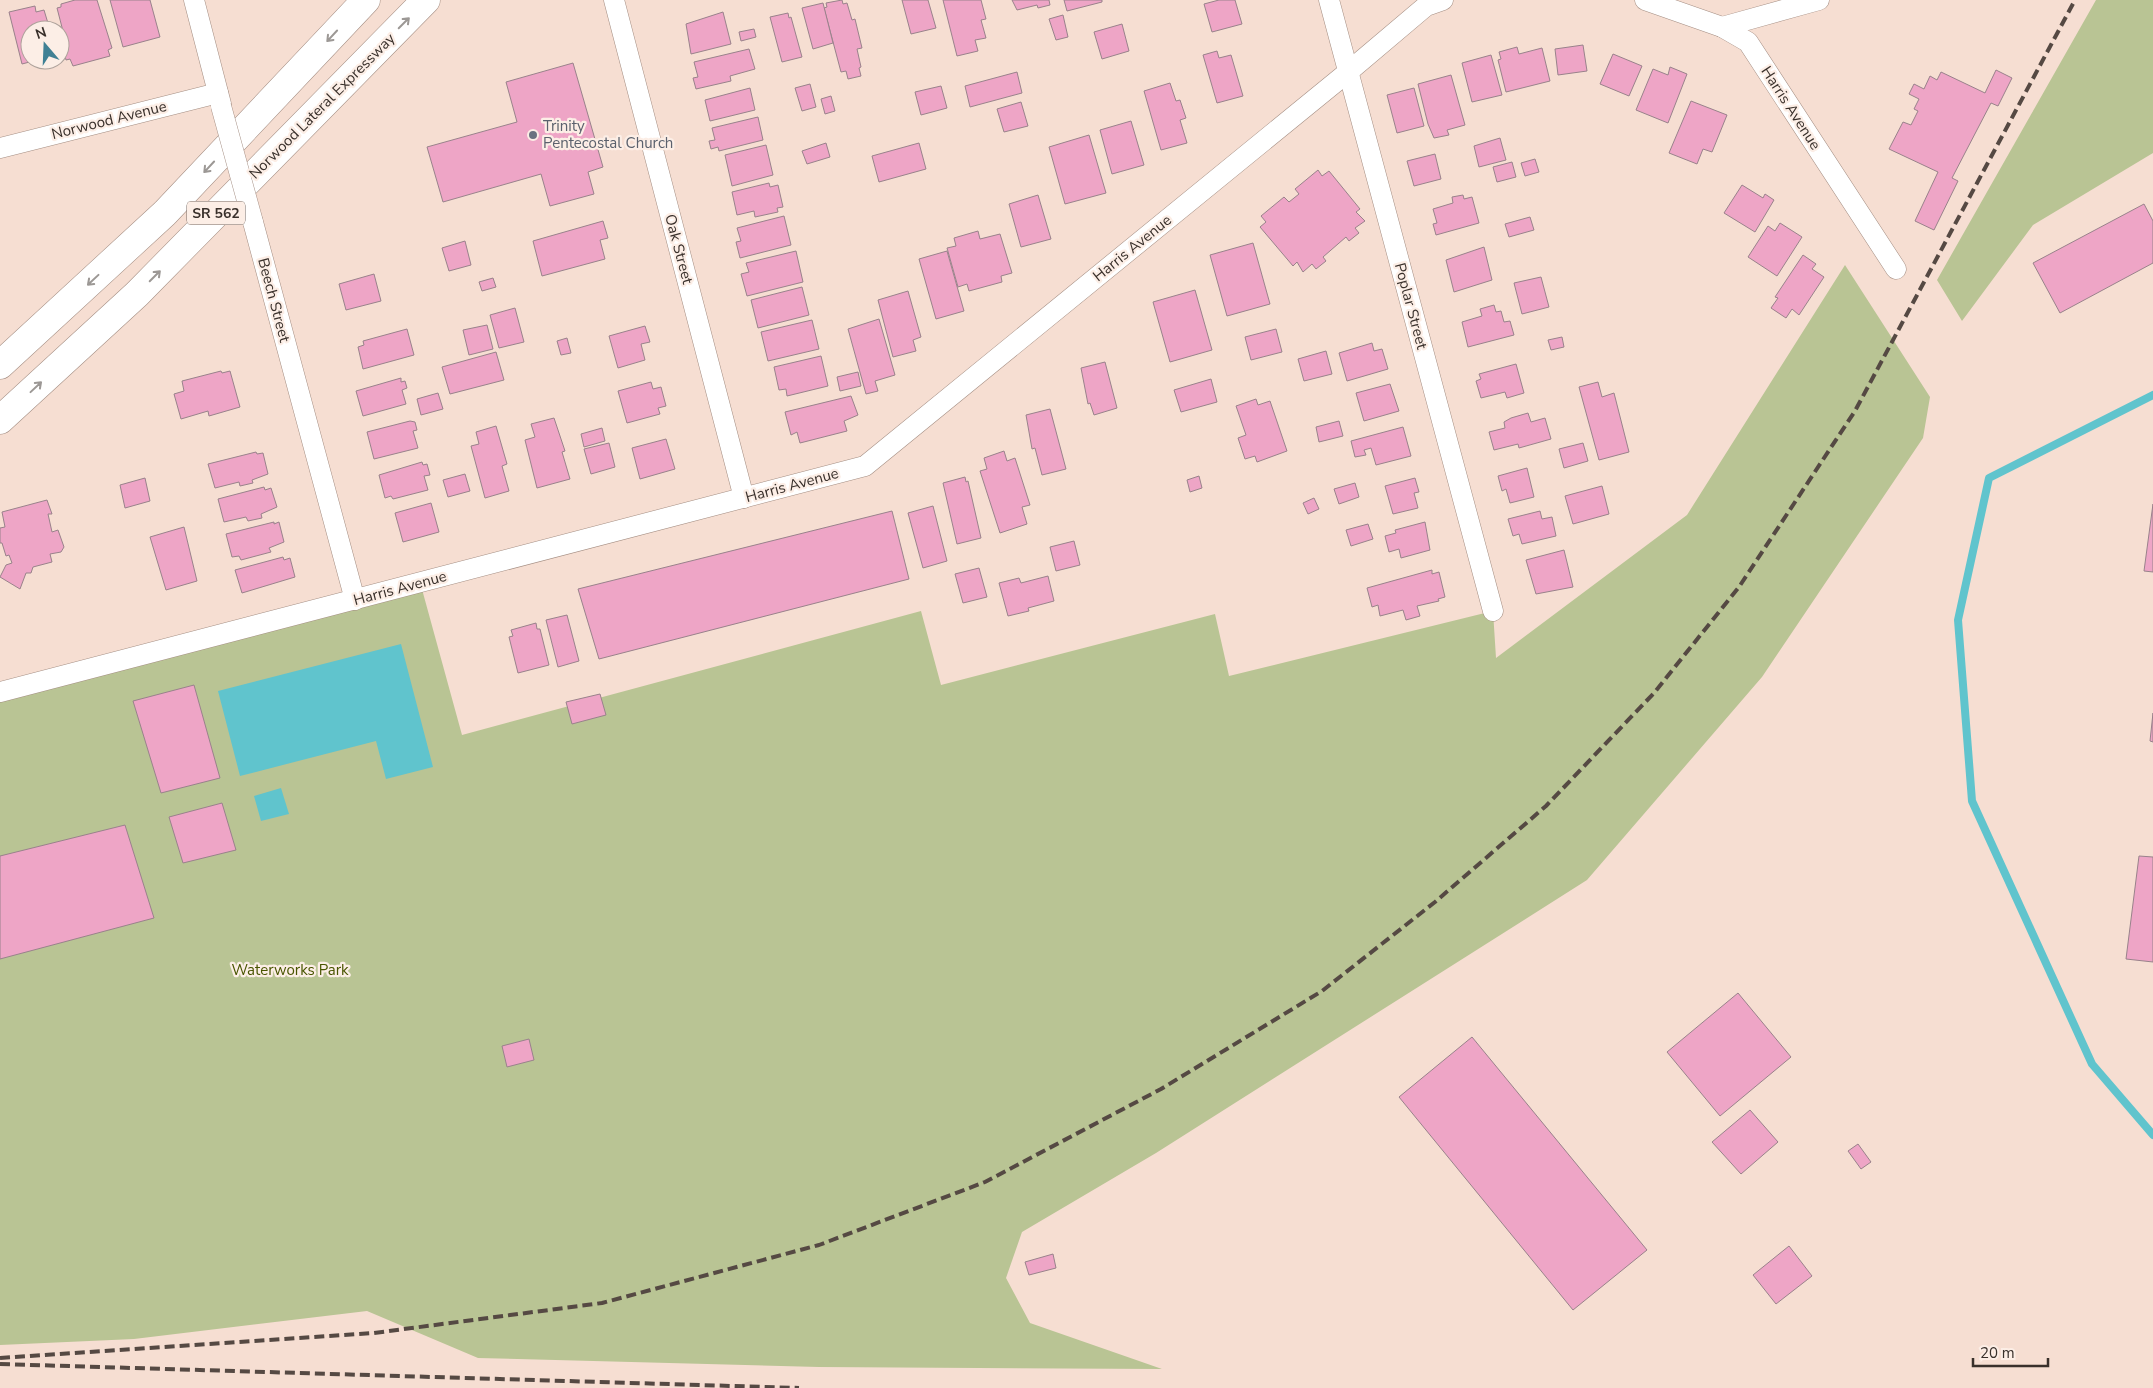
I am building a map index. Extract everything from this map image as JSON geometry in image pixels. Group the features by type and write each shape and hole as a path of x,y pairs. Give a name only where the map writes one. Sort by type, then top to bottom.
{"highway":[{"name":"SR 562","path":"0,365 165,213 366,0"},
{"name":"Norwood Lateral Expressway","path":"0,420 137,294 426,0"}],"street":[{"name":"Beech Street","path":"194,0 355,600"},
{"name":"Oak Street","path":"614,0 744,498"},
{"name":"Poplar Street","path":"1329,0 1493,611"},
{"name":"Harris Avenue","path":"0,692 864,466 1348,72 1426,6 1443,0"},
{"name":"Harris Avenue","path":"1645,0 1722,27 1748,42 1896,269"},
{"path":"1722,27 1819,0"},
{"name":"Norwood Avenue","path":"0,148 220,99"}],"green space":[{"path":"2096,0 2153,0 2153,153 2033,225 1962,321 1937,280"},
{"name":"Waterworks Park","path":"1845,265 1930,397 1923,438 1762,677 1587,880 1156,1153 1022,1232 1006,1278 1030,1323 1162,1369 819,1367 478,1358 367,1311 134,1339 0,1345 0,692 420,582 462,735 921,611 941,685 1215,614 1229,676 1493,611 1496,658 1687,515"}],"water":[{"path":"401,644 433,767 386,779 376,741 240,776 218,691"},
{"path":"281,788 289,814 261,821 254,796"}],"building":[{"path":"75,0 97,0 112,48 108,50 110,56 73,66 70,59 70,20 60,20 57,8 61,7 61,4"},
{"path":"110,0 150,0 160,37 123,47"},
{"path":"842,0 843,4 847,3 852,20 855,19 862,48 857,49 861,76 848,79 846,71 841,72 824,8 827,7 826,3"},
{"path":"902,0 928,0 936,28 911,34"},
{"path":"943,0 981,0 986,19 981,20 986,38 975,40 978,51 957,56"},
{"path":"1012,0 1049,0 1050,5 1038,8 1037,5 1017,10"},
{"path":"1064,0 1102,0 1102,2 1067,11"},
{"path":"1219,0 1235,0 1242,24 1212,32 1204,4"},
{"path":"823,3 833,43 813,49 802,8"},
{"path":"35,6 36,12 44,10 47,20 20,20 20,56 9,12"},
{"path":"723,12 731,44 691,54 686,24"},
{"path":"788,13 789,18 791,17 802,57 782,62 770,17"},
{"path":"1063,15 1068,37 1056,40 1049,19"},
{"path":"1122,24 1129,51 1102,59 1094,32"},
{"path":"754,29 756,37 741,41 739,32"},
{"path":"1583,45 1587,71 1558,75 1555,49"},
{"path":"1517,47 1519,54 1542,48 1550,81 1506,92 1498,60 1501,59 1499,52"},
{"path":"749,49 755,69 730,76 731,81 696,89 693,78 698,77 694,62"},
{"path":"1217,51 1219,58 1231,55 1243,96 1217,103 1203,55"},
{"path":"1613,54 1642,66 1629,96 1600,84"},
{"path":"1491,55 1502,95 1472,102 1462,63"},
{"name":"Trinity Pentecostal Church","path":"573,63 603,167 588,172 594,194 550,206 541,174 443,202 427,147 517,122 506,82"},
{"path":"1670,67 1687,74 1668,123 1636,110 1653,69 1668,75"},
{"path":"1996,70 2012,78 1998,106 1991,103 1952,178 1958,181 1934,230 1915,221 1938,172 1889,149 1903,122 1911,125 1918,111 1914,109 1919,99 1909,94 1914,84 1924,89 1930,76 1937,80 1941,72 1985,93"},
{"path":"1017,72 1022,93 970,107 965,86"},
{"path":"1451,75 1465,125 1447,130 1449,135 1434,138 1428,124 1418,84"},
{"path":"1170,83 1176,101 1180,100 1186,118 1180,120 1187,143 1161,150 1144,91"},
{"path":"810,84 816,107 802,111 795,88"},
{"path":"941,86 947,108 921,115 915,92"},
{"path":"750,88 755,110 710,121 705,100"},
{"path":"1414,88 1424,126 1397,133 1387,95"},
{"path":"831,96 835,111 825,114 821,99"},
{"path":"1691,101 1727,115 1712,152 1703,149 1697,164 1669,153"},
{"path":"1021,102 1028,126 1004,132 997,109"},
{"path":"758,117 763,140 719,151 718,147 711,149 709,141 715,140 712,128"},
{"path":"1131,121 1144,165 1112,174 1100,130"},
{"path":"1089,135 1106,193 1065,204 1049,147"},
{"path":"1500,138 1506,160 1479,167 1474,146"},
{"path":"826,143 830,157 807,164 802,151"},
{"path":"919,143 926,169 879,182 872,156"},
{"path":"766,145 773,175 732,186 725,155"},
{"path":"1435,154 1441,179 1414,186 1407,161"},
{"path":"1535,159 1539,172 1525,176 1521,163"},
{"path":"1512,162 1516,177 1497,182 1493,167"},
{"path":"1318,170 1322,176 1329,171 1360,209 1356,212 1365,221 1355,228 1359,233 1349,241 1346,237 1323,257 1326,261 1316,269 1312,264 1303,272 1297,262 1293,266 1260,227 1266,222 1261,216 1284,197 1289,202 1299,194 1295,189"},
{"path":"769,183 770,187 778,185 783,207 777,208 778,212 755,217 754,211 737,215 732,192"},
{"path":"1742,185 1763,198 1765,194 1774,200 1755,232 1724,213"},
{"path":"1038,195 1051,239 1021,247 1009,204"},
{"path":"1463,195 1464,199 1472,197 1479,223 1436,235 1433,224 1437,223 1433,209 1453,203 1452,197"},
{"path":"2144,204 2153,221 2153,263 2060,313 2033,263"},
{"path":"784,216 791,245 740,258 736,242 741,241 737,228"},
{"path":"1530,217 1534,230 1509,237 1505,224"},
{"path":"603,221 608,238 600,240 605,259 542,276 533,241"},
{"path":"1780,223 1802,237 1777,276 1748,257 1768,226 1775,231"},
{"path":"978,231 980,239 1000,234 1012,273 1001,276 1002,282 969,291 967,284 958,287 947,248 956,246 954,238"},
{"path":"465,241 471,265 449,271 442,248"},
{"path":"1253,243 1270,304 1227,316 1210,255"},
{"path":"1484,247 1492,280 1454,292 1446,260"},
{"path":"796,251 803,282 747,296 741,274 749,272 746,263"},
{"path":"947,251 964,311 936,319 919,259"},
{"path":"1803,255 1816,264 1812,269 1824,277 1799,315 1792,309 1786,318 1771,308 1778,298 1775,297"},
{"path":"374,274 381,301 346,310 339,284"},
{"path":"1541,277 1549,307 1522,314 1514,283"},
{"path":"493,278 496,287 482,291 479,282"},
{"path":"802,287 809,315 758,328 751,300"},
{"path":"1195,290 1212,350 1170,362 1153,302"},
{"path":"908,291 921,337 913,340 916,351 893,357 878,300"},
{"path":"1494,305 1496,312 1501,311 1504,322 1510,321 1514,335 1468,347 1462,322 1482,316 1480,309"},
{"path":"515,308 524,342 499,348 490,315"},
{"path":"879,319 895,375 875,381 878,391 866,394 848,329"},
{"path":"812,320 819,349 768,361 761,332"},
{"path":"487,325 493,349 469,355 463,330"},
{"path":"645,326 650,342 641,344 645,360 618,368 609,336"},
{"path":"407,329 414,355 363,369 358,347 364,345 363,341"},
{"path":"1276,329 1282,352 1251,360 1245,337"},
{"path":"1562,337 1564,347 1551,350 1548,340"},
{"path":"567,338 571,353 561,355 557,341"},
{"path":"1372,343 1374,351 1382,349 1388,369 1347,381 1339,353"},
{"path":"1326,351 1332,374 1304,381 1298,359"},
{"path":"496,352 504,380 450,394 442,367"},
{"path":"821,356 828,386 787,396 786,389 779,390 774,367"},
{"path":"1105,362 1117,408 1094,415 1090,403 1088,404 1081,368"},
{"path":"1516,364 1524,393 1507,398 1505,392 1481,398 1476,381 1481,379 1479,374"},
{"path":"221,371 222,373 230,371 240,407 209,416 208,411 181,419 174,394 184,391 182,381"},
{"path":"858,372 861,386 840,391 837,377"},
{"path":"401,378 401,382 405,381 407,388 402,390 406,404 363,416 356,391"},
{"path":"1211,379 1217,402 1181,412 1174,390"},
{"path":"651,382 653,389 661,387 666,406 658,408 660,414 627,423 618,391"},
{"path":"1598,382 1602,397 1614,393 1629,452 1599,460 1579,387"},
{"path":"1390,384 1399,411 1364,421 1356,393"},
{"path":"438,393 443,409 421,415 417,399"},
{"path":"851,396 858,415 844,421 847,431 800,443 797,432 791,435 785,412"},
{"path":"1256,399 1258,405 1270,401 1287,451 1257,462 1255,456 1245,459 1238,438 1246,435 1236,406"},
{"path":"1050,409 1066,469 1042,475 1035,448 1032,449 1026,415"},
{"path":"1528,413 1531,422 1545,418 1551,439 1519,448 1518,444 1494,450 1489,432 1505,428 1504,422"},
{"path":"554,418 565,451 562,452 570,479 537,488 525,440 535,437 531,424"},
{"path":"410,421 415,422 417,430 413,431 418,448 374,459 367,432"},
{"path":"1339,421 1343,436 1319,442 1316,427"},
{"path":"496,426 507,464 502,466 509,491 485,498 471,446 479,444 476,432"},
{"path":"1403,427 1411,456 1376,465 1371,448 1364,450 1366,455 1355,457 1351,441"},
{"path":"602,428 605,441 584,447 581,434"},
{"path":"666,439 675,469 640,479 632,448"},
{"path":"609,443 615,467 591,474 584,449"},
{"path":"1583,443 1588,461 1564,468 1559,449"},
{"path":"1004,451 1007,461 1015,458 1030,505 1022,507 1027,524 1000,533 980,471 987,469 984,458"},
{"path":"256,452 257,454 263,453 268,474 252,480 253,483 240,486 239,482 215,488 208,464"},
{"path":"422,462 423,465 427,464 430,475 424,476 428,490 393,499 391,496 385,498 379,475"},
{"path":"1527,468 1534,497 1510,503 1506,489 1502,491 1498,476"},
{"path":"465,474 470,491 448,497 443,480"},
{"path":"1199,476 1202,488 1190,492 1187,480"},
{"path":"965,477 966,482 968,481 981,538 957,544 943,483"},
{"path":"145,478 150,501 125,508 120,485"},
{"path":"1415,478 1419,492 1414,493 1418,508 1393,514 1385,486"},
{"path":"1355,483 1359,497 1339,504 1334,489"},
{"path":"1602,486 1609,514 1573,524 1565,496"},
{"path":"264,487 265,490 271,488 277,507 261,514 262,518 248,521 246,517 224,522 218,499"},
{"path":"1314,498 1319,509 1308,514 1303,503"},
{"path":"47,500 52,514 48,514 52,532 58,530 64,547 61,552 50,554 52,562 33,567 31,573 26,573 20,589 0,577 6,565 12,563 9,555 6,556 2,543 0,543 0,528 5,527 2,512"},
{"path":"431,503 439,532 403,542 395,513"},
{"path":"2153,504 2153,572 2144,571"},
{"path":"933,506 947,561 923,568 908,513"},
{"path":"892,511 909,579 599,659 578,589"},
{"path":"1540,511 1542,519 1552,517 1556,536 1522,544 1519,534 1513,536 1508,519"},
{"path":"274,522 274,524 279,522 284,542 269,548 271,552 241,560 239,556 232,557 226,534"},
{"path":"1425,522 1430,550 1401,558 1399,549 1389,552 1385,536 1396,533 1395,530"},
{"path":"1368,524 1373,539 1351,546 1346,530"},
{"path":"184,527 197,581 166,590 150,537"},
{"path":"1074,541 1080,565 1056,571 1050,547"},
{"path":"1564,550 1573,587 1536,594 1526,560"},
{"path":"283,557 284,560 290,558 295,577 242,593 235,570"},
{"path":"979,568 987,597 963,603 955,574"},
{"path":"1432,570 1432,574 1439,572 1445,597 1438,599 1439,601 1417,606 1420,616 1406,620 1403,610 1380,616 1378,605 1372,607 1367,588"},
{"path":"1048,576 1054,601 1028,608 1029,611 1008,616 999,583 1019,578 1021,583"},
{"path":"567,615 579,661 558,667 546,620"},
{"path":"536,623 537,629 540,629 549,665 518,673 509,637 513,636 511,630"},
{"path":"194,685 220,778 161,793 133,701"},
{"path":"600,694 606,715 572,724 566,702"},
{"path":"2153,713 2153,742 2150,741"},
{"path":"222,803 236,850 183,863 169,817"},
{"path":"125,825 154,918 0,959 0,856"},
{"path":"2139,856 2153,857 2153,962 2126,959"},
{"path":"1738,993 1791,1057 1720,1116 1667,1052"},
{"path":"1472,1037 1647,1250 1573,1310 1399,1097"},
{"path":"529,1039 534,1060 507,1067 502,1046"},
{"path":"1750,1110 1778,1142 1741,1174 1712,1142"},
{"path":"1858,1144 1871,1162 1861,1169 1848,1151"},
{"path":"1789,1246 1812,1276 1776,1304 1753,1275"},
{"path":"1053,1254 1056,1268 1029,1275 1025,1262"}],"waterway":[{"path":"2153,395 1989,478 1958,620 1972,801 2092,1064 2153,1135"}],"railway":[{"path":"0,1358 374,1333 602,1303 819,1245 985,1182 1161,1089 1322,991 1435,902 1546,806 1654,693 1739,587 1855,411 2075,0"},
{"path":"0,1364 799,1388"}],"place":[{"name":"Trinity Pentecostal Church","path":"533,135"}]}
